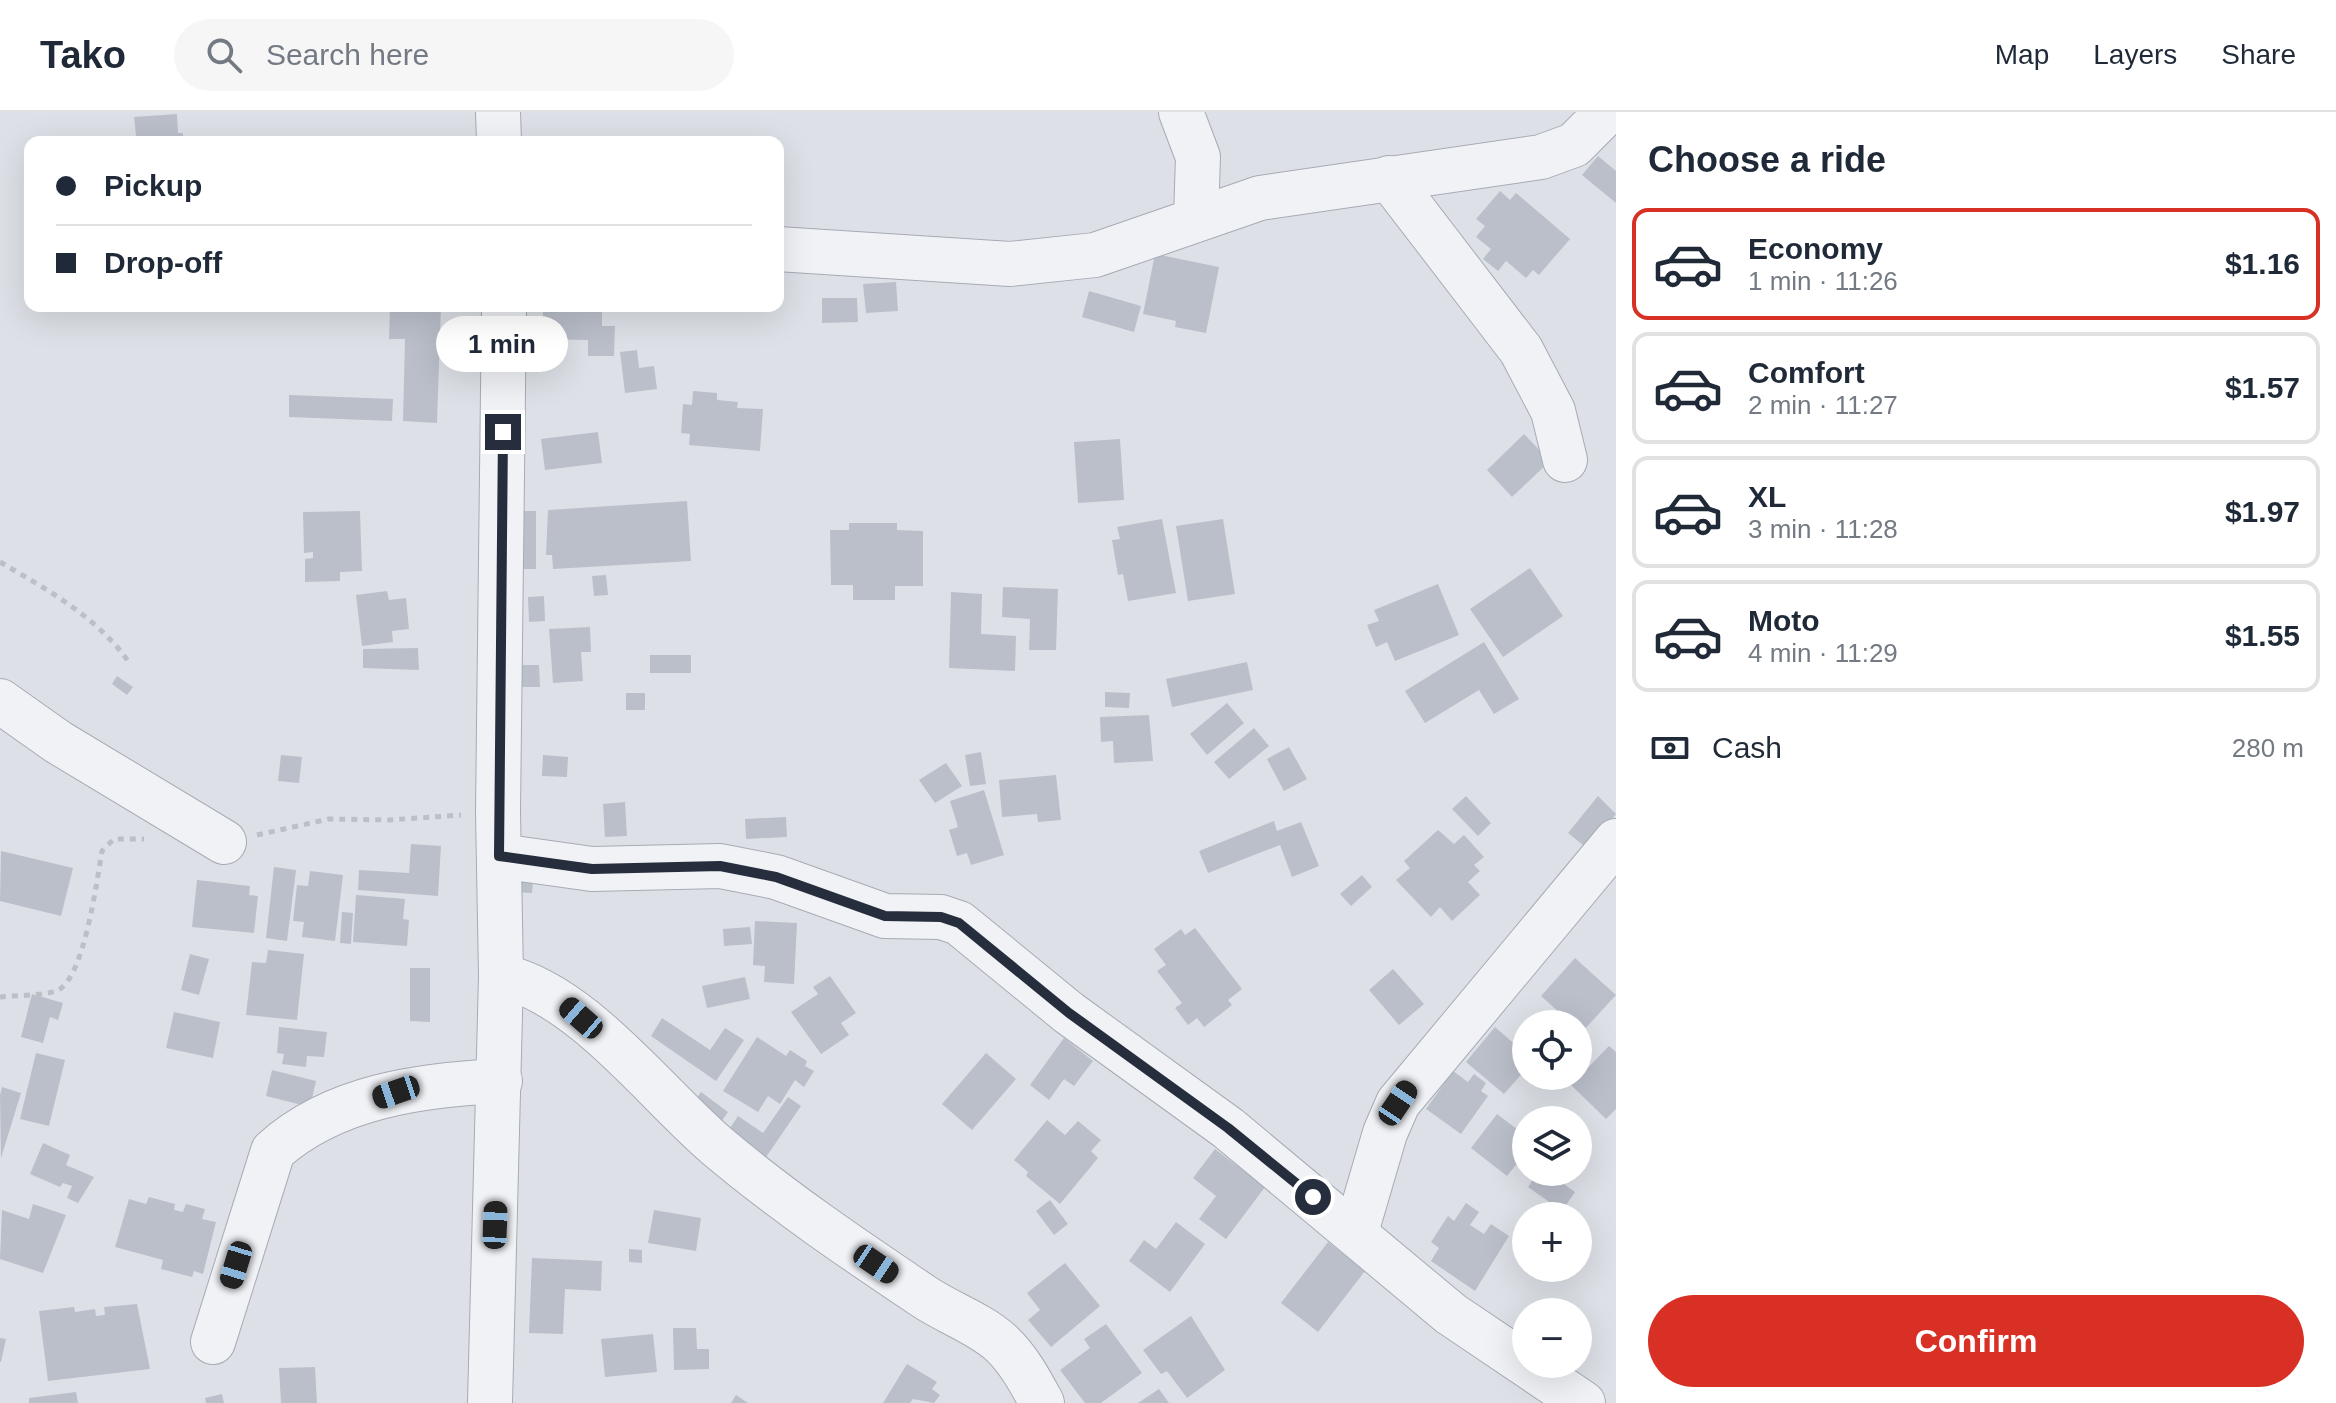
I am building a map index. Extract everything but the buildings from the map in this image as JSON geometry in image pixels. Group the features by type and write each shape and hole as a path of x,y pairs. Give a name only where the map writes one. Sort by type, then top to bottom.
{"street":[{"path":"498,112 499,136"},
{"path":"1181,112 1198,157 1196,218"},
{"path":"784,249 1010,264 1095,255 1260,198 1541,157 1574,145 1607,112"},
{"path":"1389,178 1521,350 1553,411 1565,460"},
{"path":"490,1403 500,1081 498,812 504,312"},
{"path":"0,701 58,742 224,842"},
{"path":"1356,1232 1385,1133 1398,1103 1616,841"},
{"path":"499,856 592,869 720,866 776,877 885,916 941,917 959,923 1069,1013 1228,1128 1451,1314 1583,1403"},
{"path":"501,976 528,982 560,1000 602,1036 670,1105 767,1187 928,1299 998,1340 1017,1360 1042,1403"},
{"path":"213,1342 273,1151 292,1134 317,1120 396,1092 431,1084 500,1081"}],"path":[{"path":"0,562 79,611 115,642 128,661"},
{"path":"224,842 329,819 389,820 498,812"},
{"path":"0,997 58,991 69,981 81,954 102,851 114,839 144,839 157,844"}],"route":[{"path":"503,432 499,856 592,869 720,866 776,877 885,916 941,917 959,923 1069,1013 1228,1128 1313,1197"}]}
